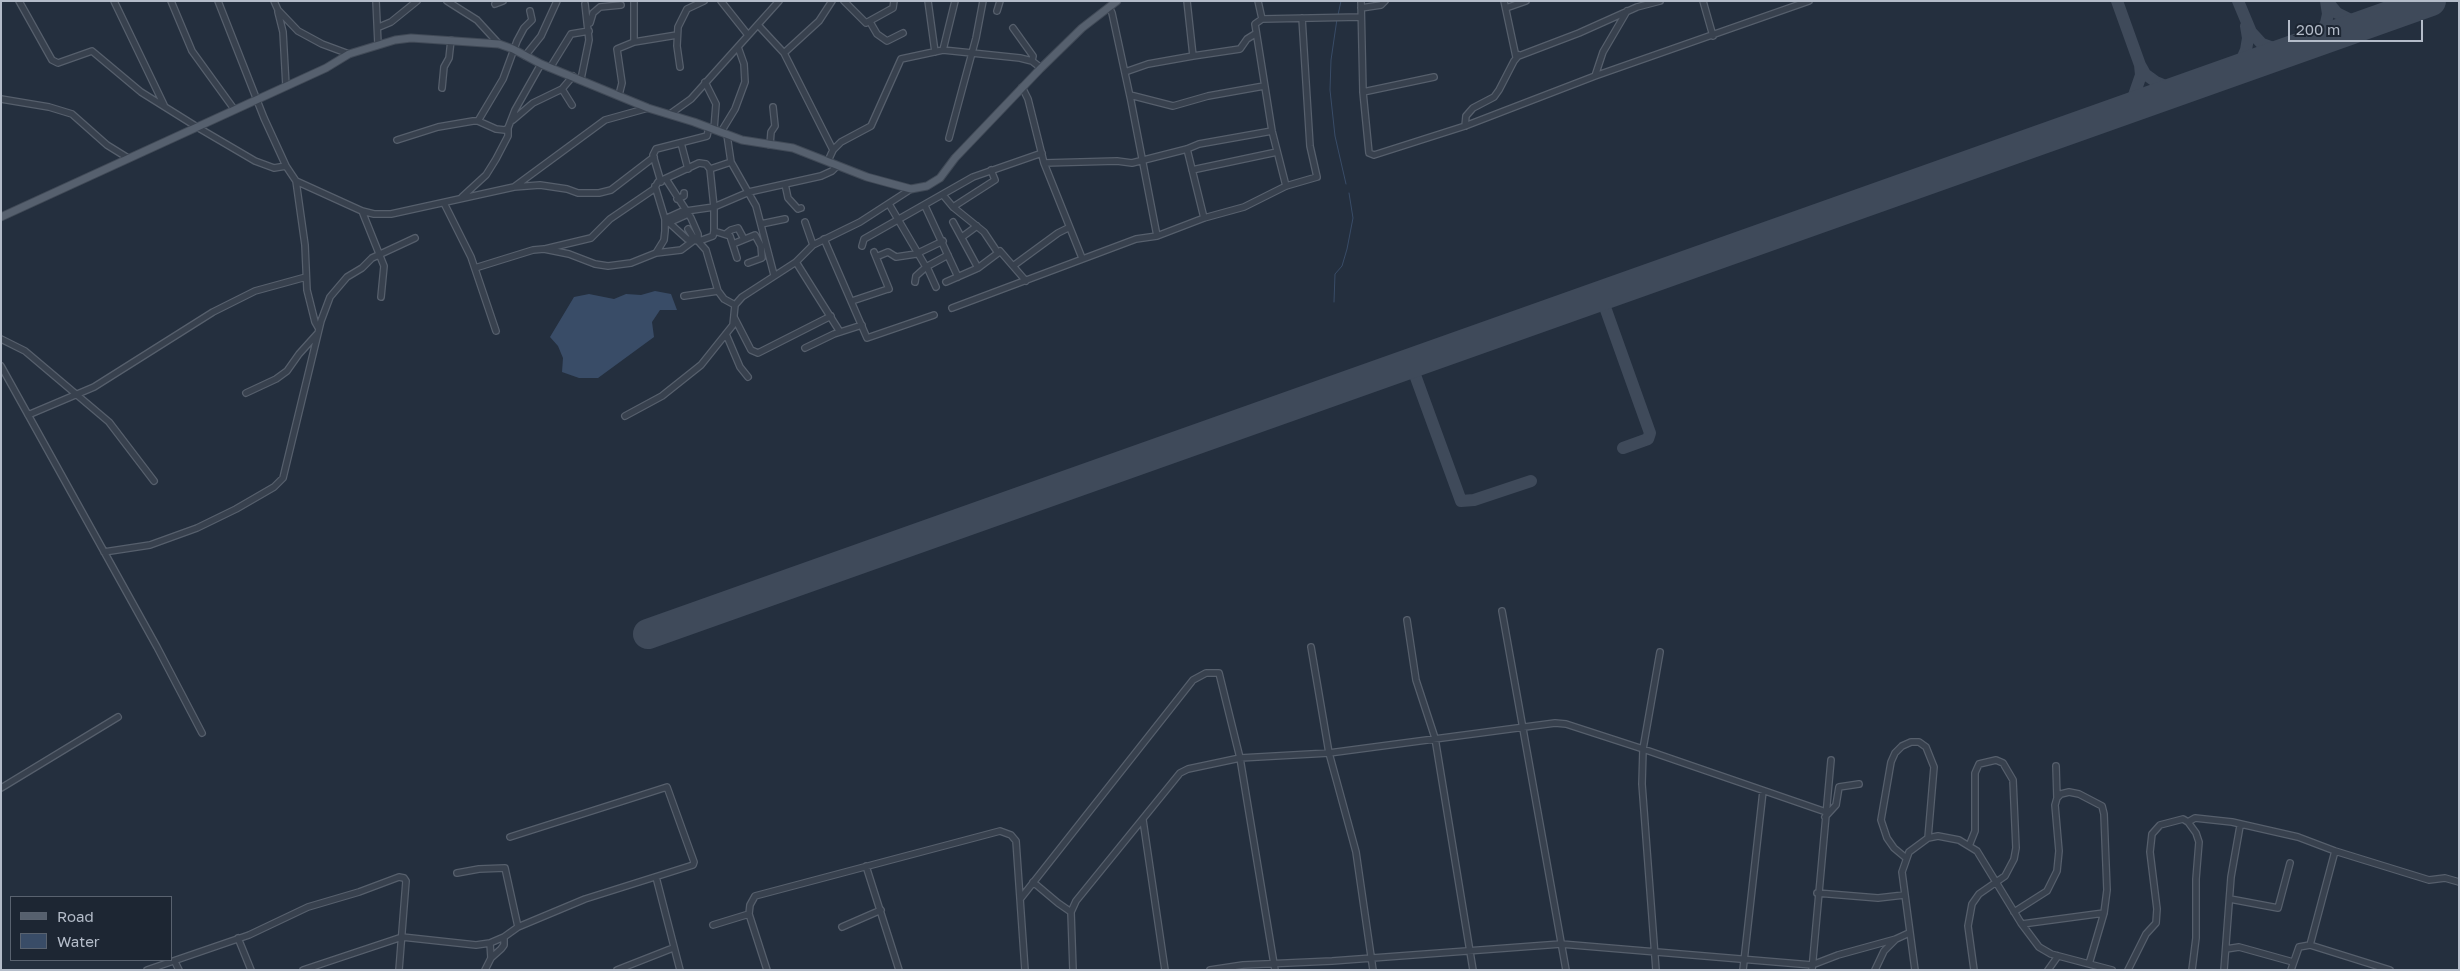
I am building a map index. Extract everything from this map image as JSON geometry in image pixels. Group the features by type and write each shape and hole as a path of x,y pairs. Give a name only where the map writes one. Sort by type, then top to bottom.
{"main road":[{"path":"1,217 326,68 349,54 378,44 411,38 499,44 513,49 540,64 581,79 648,108 755,143 793,148 837,166 911,189 927,186 940,178 955,158 1022,87 1082,28 1117,1"}],"street":[{"path":"19,1 52,60 58,63 92,51 141,92 164,104 197,127 256,161 274,168 286,166"},
{"path":"114,1 164,104"},
{"path":"171,1 192,51 234,109"},
{"path":"218,1 256,99 286,166 296,181 305,245 306,277 313,316 318,331"},
{"path":"274,1 283,32 286,86"},
{"path":"376,1 379,27 378,44"},
{"path":"379,27 391,22 417,1"},
{"path":"448,1 477,20 499,44"},
{"path":"495,4 503,1"},
{"path":"525,56 541,36 557,1"},
{"path":"634,1 634,42"},
{"path":"680,67 676,35 686,9 704,1"},
{"path":"721,1 748,35"},
{"path":"670,114 691,99 779,1"},
{"path":"784,53 819,21 832,1"},
{"path":"844,1 866,23 893,8 894,1"},
{"path":"928,1 935,52"},
{"path":"943,50 955,1"},
{"path":"949,138 983,1"},
{"path":"997,11 1000,1"},
{"path":"1186,1 1193,56"},
{"path":"1258,1 1262,19"},
{"path":"1385,1 1381,5 1361,4 1363,92 1369,153 1374,155 1465,126 1595,76 1809,1"},
{"path":"1526,1 1505,4 1516,57 1579,33 1627,11 1660,1"},
{"path":"1703,1 1713,36"},
{"path":"585,4 589,29"},
{"path":"581,79 593,13 600,8 621,5"},
{"path":"1109,7 1130,95 1157,236"},
{"path":"278,10 298,31 322,44 349,54"},
{"path":"1595,76 1603,52 1627,11"},
{"path":"478,121 503,79 513,49 524,28 532,20 530,12"},
{"path":"1286,186 1272,131 1255,34 1255,24 1262,19 1361,17"},
{"path":"952,308 1136,239 1157,236 1204,218 1244,207 1286,186 1317,177 1310,146 1302,18"},
{"path":"870,22 877,34 887,41 903,34"},
{"path":"758,25 784,53 833,150"},
{"path":"1013,28 1033,56 1032,61"},
{"path":"550,68 571,34 589,29"},
{"path":"1125,72 1148,64 1240,49 1247,39 1255,34"},
{"path":"619,95 622,83 617,49 634,42 676,35"},
{"path":"442,88 444,67 449,58 451,40"},
{"path":"933,43 945,42"},
{"path":"695,241 698,234 686,211 664,180 654,158 656,149 707,136 718,131 735,109 744,82 744,64 738,47"},
{"path":"828,162 833,150 841,142 871,126 901,59 943,50 1032,61 1041,68"},
{"path":"1465,126 1466,116 1473,108 1494,97 1519,55"},
{"path":"513,120 515,110 540,64"},
{"path":"455,200 465,196 486,175 508,136 508,128 513,120 533,103 562,89 573,76"},
{"path":"1363,92 1434,77"},
{"path":"706,82 716,104 718,131 731,162 749,192 761,224 774,275"},
{"path":"1130,95 1173,106 1208,96 1264,86"},
{"path":"1022,87 1028,99 1044,163 1068,228 1082,258"},
{"path":"562,89 572,106"},
{"path":"1,99 49,107 72,114 107,145 128,158"},
{"path":"770,145 771,132 775,126 773,107"},
{"path":"514,187 605,120 648,108"},
{"path":"397,140 438,127 478,121 496,129 504,130 508,128"},
{"path":"1044,163 1117,160 1132,163 1187,149 1199,144 1272,131"},
{"path":"681,143 688,169"},
{"path":"1187,149 1204,218"},
{"path":"1192,170 1277,152"},
{"path":"862,246 864,239 973,177 1042,153"},
{"path":"296,181 362,211 382,214 444,203 514,187 540,185 567,189 578,193 598,193 611,190 654,158"},
{"path":"475,268 516,254 591,238 610,219 664,180 703,162 710,168 714,207 714,231 713,236 709,238 695,241 682,250 656,253 631,262 608,266 595,264 570,254 544,249"},
{"path":"710,168 731,162"},
{"path":"666,221 686,211 714,207 749,192 821,176 832,171 837,166"},
{"path":"953,207 995,180 990,170"},
{"path":"785,184 788,198 798,209 802,208"},
{"path":"655,186 666,221 664,240 656,253"},
{"path":"625,416 662,396 701,365 733,325 736,305 742,296 796,262 813,245 860,222 911,189"},
{"path":"678,200 684,196 684,193"},
{"path":"943,195 953,207 977,226 998,253"},
{"path":"444,203 475,268 496,331"},
{"path":"889,204 936,286"},
{"path":"924,206 943,241 958,277"},
{"path":"362,211 384,266 381,297"},
{"path":"761,224 785,219"},
{"path":"666,221 679,233 695,241 706,250 718,291 724,299 736,305"},
{"path":"804,222 813,245"},
{"path":"953,222 978,268"},
{"path":"962,237 977,226"},
{"path":"714,231 727,233 738,228 744,238"},
{"path":"1013,266 1058,233 1068,228"},
{"path":"688,230 695,241"},
{"path":"727,233 738,258"},
{"path":"733,244 755,235 762,258 748,263"},
{"path":"104,552 150,544 197,528 274,487 283,478 318,331 330,297 347,277 380,253 414,238"},
{"path":"824,239 867,338 934,315"},
{"path":"852,301 889,289 875,254 888,252 896,257 916,254 943,241"},
{"path":"946,282 978,268 1000,251 1026,281"},
{"path":"915,282 916,276 926,267 948,256"},
{"path":"796,262 840,332"},
{"path":"28,415 76,396 118,373 231,303 255,291 306,277"},
{"path":"684,296 718,291"},
{"path":"734,317 751,350 758,353 831,316"},
{"path":"805,348 840,332 862,325"},
{"path":"246,393 287,372 318,331"},
{"path":"726,334 740,367 748,377"},
{"path":"1,339 25,351 109,422 154,481"},
{"path":"1,366 202,733"},
{"path":"1502,611 1566,970"},
{"path":"1407,620 1416,680 1436,738 1473,970"},
{"path":"1311,647 1329,753 1356,852 1373,970"},
{"path":"1656,970 1642,784 1643,749 1660,652"},
{"path":"1021,898 1193,680 1206,673 1219,673 1240,758 1275,967"},
{"path":"1,788 118,717"},
{"path":"1073,970 1071,912 1076,901 1180,773 1188,769 1240,758 1329,753 1555,723 1566,724 1643,749 1825,814 1833,810 1836,805 1840,787 1859,784"},
{"path":"1906,858 1886,838 1881,820 1890,762 1895,752 1911,742 1919,742 1926,747 1934,767 1928,838"},
{"path":"1812,967 1830,760"},
{"path":"1969,846 1975,830 1975,773 1979,764 1996,760 2003,763 2013,780 2016,848 2010,869 1975,899 1969,915 1974,970"},
{"path":"2014,912 2047,891 2057,872 2059,851 2055,804 2057,798 2056,766"},
{"path":"303,970 326,966 382,942 402,937 476,945 490,943 504,937 518,927 585,899 693,865 694,862 668,787 510,837"},
{"path":"1743,970 1763,791"},
{"path":"2057,798 2061,794 2069,792 2080,794 2102,806 2104,814 2108,890 2104,913 2089,964"},
{"path":"2188,822 2195,818 2206,819 2298,837 2335,851 2429,880 2445,878 2458,881"},
{"path":"2128,970 2146,934 2156,923 2157,909 2150,852 2152,834 2156,828 2166,822 2183,819 2188,822 2196,833 2199,842 2196,879 2196,938 2192,970"},
{"path":"1143,820 1165,970"},
{"path":"2224,970 2231,877 2240,826"},
{"path":"767,970 749,914 750,905 755,896 1000,831 1011,835 1016,841 1024,969"},
{"path":"1915,970 1902,872 1909,852 1928,838 1947,837 1977,851 2014,912 2039,947 2058,956 2112,970"},
{"path":"2310,945 2335,851"},
{"path":"2230,899 2278,908 2290,863"},
{"path":"866,866 900,970"},
{"path":"457,873 479,869 505,868 518,927"},
{"path":"656,876 672,930 673,948 680,970"},
{"path":"148,970 176,962 238,938 308,907 359,892 399,877 404,878 406,881 399,970"},
{"path":"1034,882 1071,912"},
{"path":"1817,893 1878,898 1904,895"},
{"path":"842,927 880,910"},
{"path":"2022,924 2104,913"},
{"path":"713,925 749,914"},
{"path":"1210,970 1275,967 1561,944 1744,959 1812,967 1838,955 1896,939 1909,933"},
{"path":"485,970 491,958 502,950 504,937"},
{"path":"238,938 251,970"},
{"path":"1875,970 1884,951 1896,939"},
{"path":"490,943 491,958"},
{"path":"2291,970 2299,947 2310,945 2390,970"},
{"path":"2226,948 2239,947 2293,962"},
{"path":"617,970 673,948"},
{"path":"2048,970 2058,956"},
{"path":"176,962 179,970"}],"water":[{"path":"655,291 671,294 677,310 660,310 652,322 654,337 598,378 579,378 562,372 563,358 558,346 550,337 574,297 589,294 614,299 626,294 641,295"}],"waterway":[{"path":"1338,15 1341,1"},
{"path":"1337,19 1331,60 1330,90 1335,136 1346,184"},
{"path":"1334,302 1335,274 1342,266 1353,218 1349,193"}],"taxiway":[{"path":"2115,114 2133,98 2141,75 2140,65 2117,1"},
{"path":"2238,1 2251,32 2262,44 2279,50 2297,49"},
{"path":"2309,45 2322,31 2326,23 2328,14 2326,1"},
{"path":"2327,1 2337,13 2353,21 2361,23 2378,20"},
{"path":"2231,72 2242,59 2246,50 2248,38 2246,26"},
{"path":"2140,65 2145,74 2156,82 2173,89 2183,89"},
{"path":"1601,296 1650,433 1648,439 1623,448"},
{"path":"1411,364 1461,501 1474,500 1531,481"}],"runway":[{"path":"648,634 2431,1"}]}
